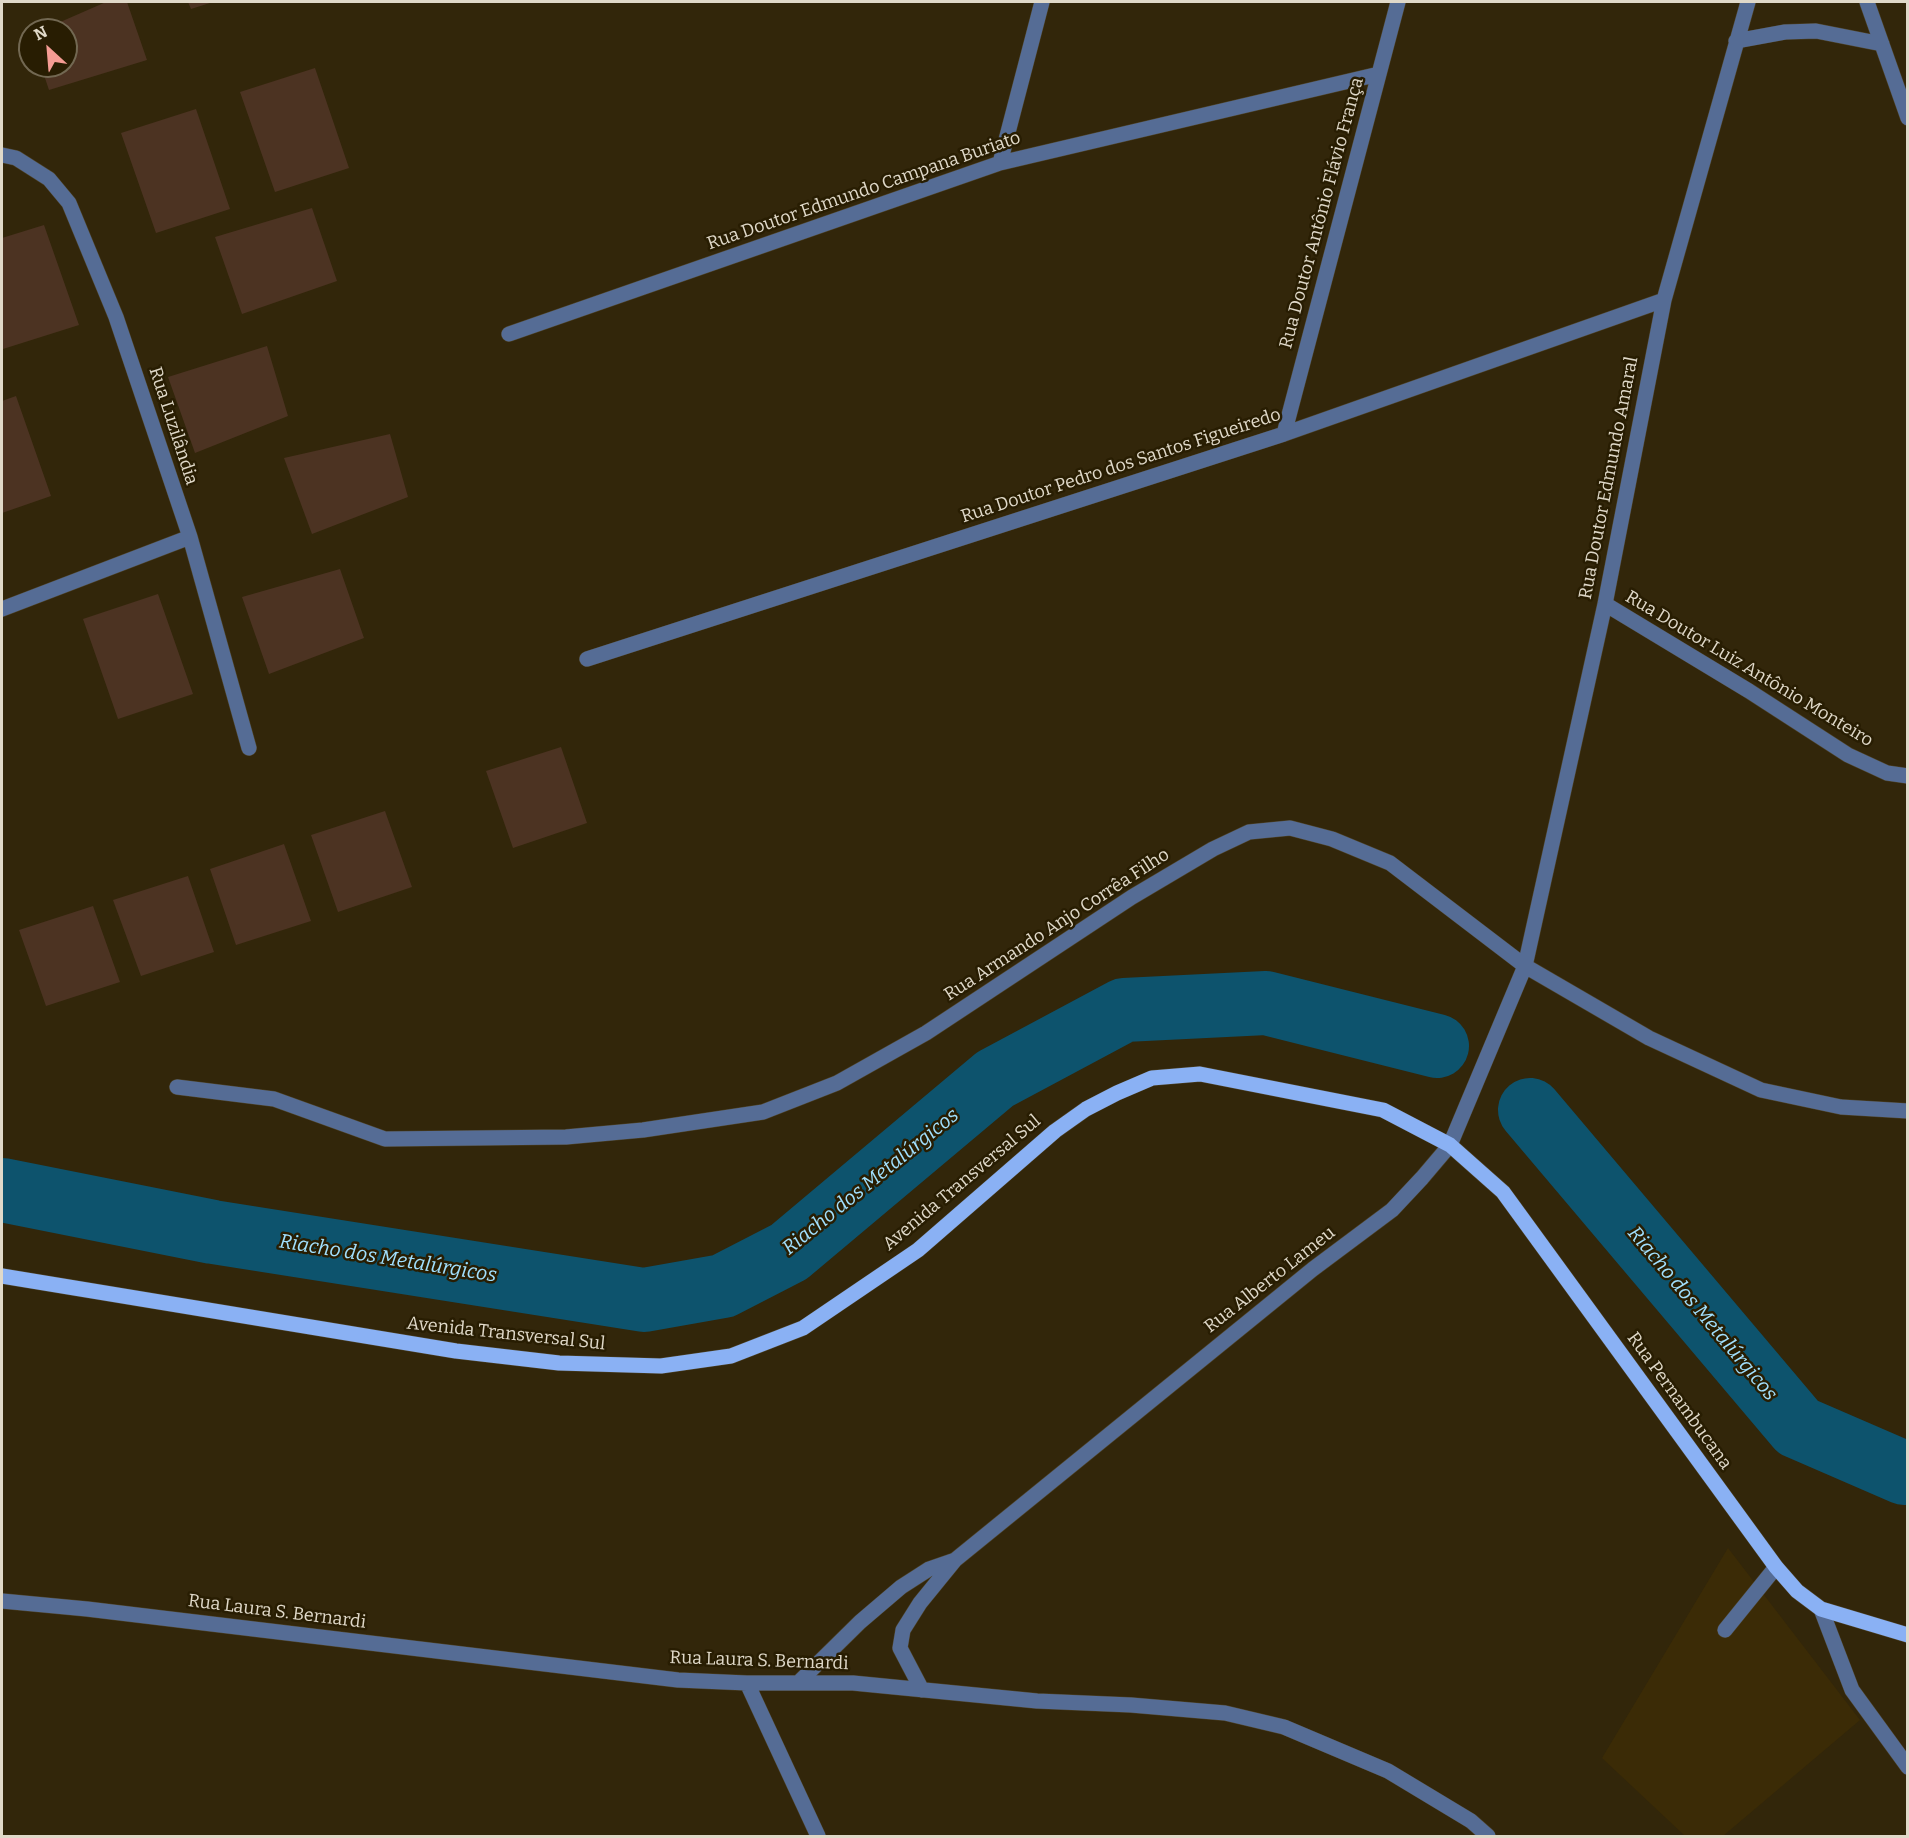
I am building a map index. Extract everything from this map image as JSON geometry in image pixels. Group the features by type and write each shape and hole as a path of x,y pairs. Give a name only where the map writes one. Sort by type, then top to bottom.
{"main road":[{"name":"Avenida Transversal Sul","path":"2,1276 456,1351 559,1363 661,1366 731,1356 803,1328 918,1250 1055,1131 1086,1109 1152,1078 1200,1074 1383,1110 1450,1145"},
{"name":"Rua Pernambucana","path":"1450,1145 1503,1192 1776,1567 1797,1591 1821,1609 1908,1635"}],"street":[{"path":"1000,163 1042,2"},
{"name":"Rua Doutor Antônio Flávio França","path":"1284,434 1398,2"},
{"name":"Rua Doutor Edmundo Amaral","path":"1526,966 1605,603 1664,300 1748,2"},
{"path":"1867,2 1908,118"},
{"path":"1736,41 1785,32 1816,31 1882,44"},
{"name":"Rua Doutor Edmundo Campana Buriato","path":"509,334 1000,163 1378,74"},
{"name":"Rua Luzilândia","path":"2,155 16,158 49,179 69,203 116,317 189,537 249,748"},
{"name":"Rua Doutor Pedro dos Santos Figueiredo","path":"587,659 1284,434 1664,300"},
{"path":"2,609 189,537"},
{"name":"Rua Doutor Luiz Antônio Monteiro","path":"1605,603 1848,755 1887,773 1908,776"},
{"name":"Rua Armando Anjo Corrêa Filho","path":"177,1087 274,1099 385,1139 566,1137 643,1130 763,1112 837,1083 926,1033 1142,891 1213,849 1249,832 1290,828 1332,839 1390,863 1526,966 1649,1038 1761,1090 1840,1107 1908,1111"},
{"name":"Rua Alberto Lameu","path":"922,1690 900,1648 903,1630 920,1603 955,1560 1313,1269 1392,1210 1450,1145 1526,966"},
{"name":"Rua Alberto Lameu","path":"798,1683 860,1622 901,1587 929,1569 955,1560"},
{"path":"1725,1630 1776,1567"},
{"name":"Rua Laura S. Bernardi","path":"2,1601 678,1680 747,1683 853,1683 1037,1701 1131,1705 1225,1713 1284,1727 1388,1772 1470,1821 1488,1836"},
{"path":"1821,1609 1852,1690 1908,1767"},
{"path":"747,1683 818,1836"}],"shaded area":[{"path":"1728,1548 1860,1720 1723,1836 1685,1836 1602,1758"}],"building":[{"path":"106,2 127,2 147,60 49,90 45,78 78,78 78,18 69,18"},
{"path":"188,2 213,2 191,9"},
{"path":"315,68 349,168 275,192 240,92"},
{"path":"196,109 230,209 156,233 121,133"},
{"path":"312,208 337,281 242,314 215,237"},
{"path":"44,225 79,325 3,349 2,238"},
{"path":"267,346 288,416 195,453 168,377"},
{"path":"16,396 51,496 2,513 2,401"},
{"path":"390,434 408,497 312,534 284,458"},
{"path":"340,569 364,638 269,674 242,597"},
{"path":"158,594 193,694 118,719 83,619"},
{"path":"561,747 587,823 513,848 486,771"},
{"path":"385,811 412,887 338,912 311,835"},
{"path":"284,844 311,921 236,945 210,869"},
{"path":"188,876 214,952 141,976 113,900"},
{"path":"93,906 120,982 46,1006 19,930"}],"waterway":[{"name":"Riacho dos Metalúrgicos","path":"2,1190 213,1232 644,1300 723,1286 789,1252 995,1079 1124,1010 1266,1003 1437,1046"},
{"name":"Riacho dos Metalúrgicos","path":"1530,1110 1798,1427 1908,1473"}]}
